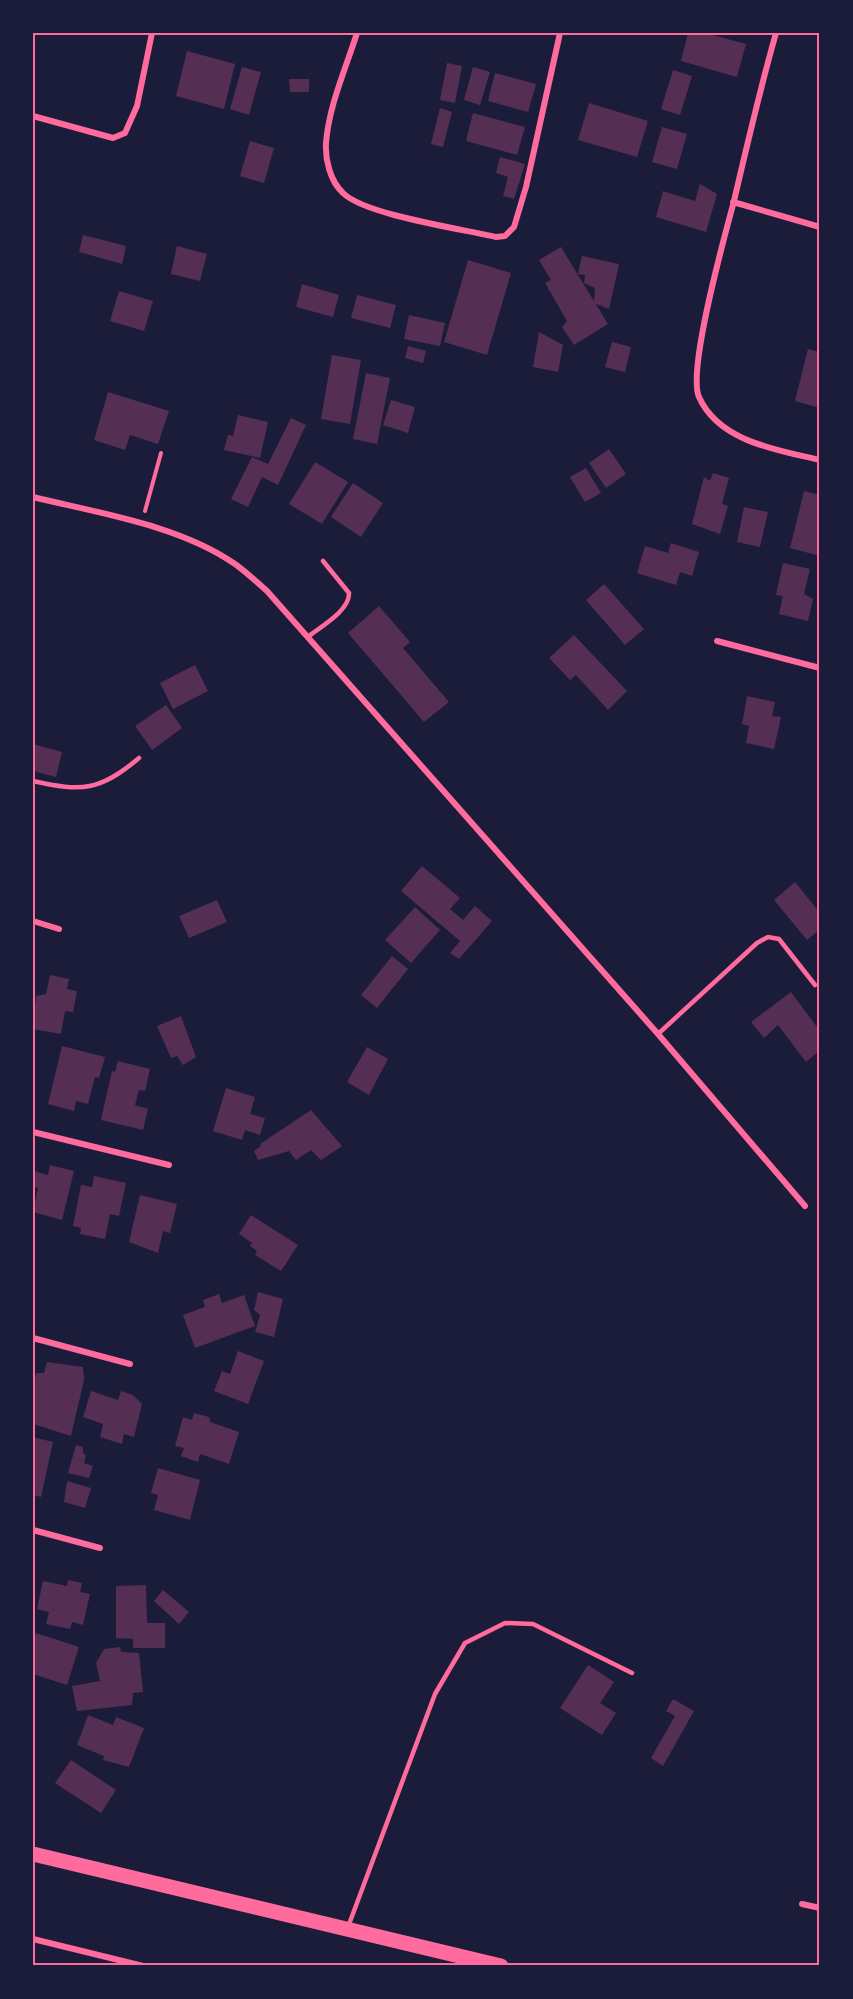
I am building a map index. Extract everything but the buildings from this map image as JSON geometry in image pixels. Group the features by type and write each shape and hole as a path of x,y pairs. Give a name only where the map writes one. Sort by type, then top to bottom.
{"main road":[{"path":"33,1854 501,1966"}],"street":[{"path":"33,116 113,138 125,133 137,106 152,33"},
{"path":"357,33 329,123 326,145 333,178 343,194 377,210 496,237 505,236 514,227 560,33"},
{"path":"776,33 712,281 696,378 699,396 713,416 746,440 820,460"},
{"path":"733,202 820,227"},
{"path":"33,496 142,523 192,543 234,564 267,591 658,1034 805,1206"},
{"path":"717,641 820,668"},
{"path":"33,921 59,929"},
{"path":"33,1132 169,1165"},
{"path":"33,1338 130,1364"},
{"path":"33,1530 100,1548"},
{"path":"802,1904 820,1908"},
{"path":"33,1939 143,1966"}],"lane":[{"path":"309,636 350,599 349,593 324,561"},
{"path":"33,781 68,789 99,785 120,774 139,758"},
{"path":"658,1034 758,943 768,938 779,939 815,985"},
{"path":"347,1930 435,1694 465,1643 505,1623 532,1624 632,1673"}],"path":[{"path":"142,523 161,453"}]}
